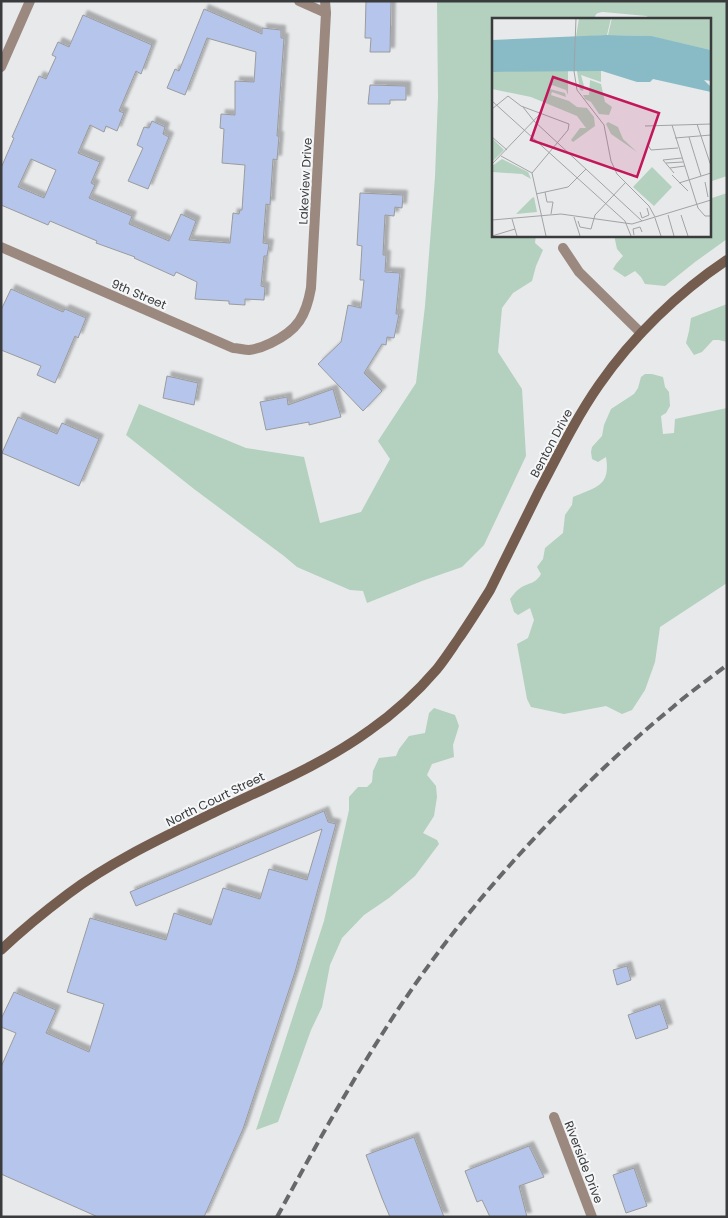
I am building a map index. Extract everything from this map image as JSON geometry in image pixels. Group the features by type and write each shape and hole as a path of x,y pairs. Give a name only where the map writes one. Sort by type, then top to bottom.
{"street":[{"path":"1,66 30,1"},
{"path":"299,1 326,13"},
{"name":"Lakeview Drive","path":"269,344 295,328 309,302 326,1"},
{"name":"9th Street","path":"1,247 233,348 250,350 269,344"},
{"path":"563,248 579,272 641,334"},
{"name":"Benton Drive","path":"437,669 490,590 559,452 578,418 609,371 641,334 683,293 727,260"},
{"name":"North Court Street","path":"1,950 69,893 106,869 214,813 307,769 372,730 412,695 437,669"},
{"name":"Riverside Drive","path":"554,1116 592,1217"}],"green space":[{"path":"437,1 727,1 727,176 710,182 710,18 648,18 647,16 603,12 597,14 595,18 492,18 492,236 536,236 535,243 543,250 532,281 513,293 502,308 498,352 522,389 526,456 484,545 462,567 367,603 363,591 350,590 297,567 126,435 139,404 246,448 304,457 320,523 361,512 390,459 378,441 416,383 425,306 435,177 438,97"},
{"path":"727,193 727,239 665,286 645,284 635,271 625,277 613,269 623,256 617,249 614,236 710,236 710,199"},
{"path":"727,304 727,342 713,340 702,352 694,355 686,343 691,318"},
{"path":"645,374 663,377 665,387 669,392 670,406 666,413 661,416 663,434 674,433 675,419 727,408 727,583 660,627 655,662 645,690 632,710 622,714 606,706 564,714 531,707 527,699 517,644 528,638 534,620 530,608 518,615 514,612 510,599 518,590 534,582 541,574 537,567 543,559 545,548 563,533 565,515 572,505 573,497 594,488 604,480 607,467 606,457 598,462 592,459 592,447 602,436 604,425 611,409 634,394 641,377"},
{"path":"434,708 455,715 459,726 453,745 454,757 432,764 427,775 436,786 437,797 434,816 423,833 437,840 439,844 415,876 389,898 364,915 342,938 330,965 322,1007 311,1030 278,1122 256,1130 324,921 349,810 349,797 358,787 367,787 372,782 373,771 379,758 396,756 409,736 425,733 429,713"}],"building":[{"path":"366,1 391,1 390,52 370,52 371,38 365,38"},
{"path":"204,9 262,34 262,28 281,30 281,38 284,38 277,136 279,136 277,160 273,159 270,205 266,204 263,243 269,244 267,256 264,256 261,286 265,287 264,300 245,299 245,305 229,304 229,301 195,299 197,282 176,272 174,276 135,257 96,243 97,241 50,221 48,225 1,205 1,168 14,138 12,137 39,76 46,79 56,57 52,55 58,42 69,47 83,15 152,45 141,74 136,71 119,111 124,113 117,131 106,126 104,132 90,125 78,153 100,162 91,183 95,185 89,198 132,216 129,224 169,241 181,214 196,221 189,240 230,243 233,213 239,214 240,210 242,210 245,165 222,163 224,129 220,128 221,114 235,115 235,81 254,82 256,52 207,38 185,95 167,88 175,69 179,71","holes":["31,159 56,170 44,198 18,187"]},
{"path":"370,85 406,86 406,100 390,100 390,104 368,104"},
{"path":"152,121 165,127 163,134 169,137 148,189 128,181 143,148 137,145 144,127 149,128"},
{"path":"360,193 403,195 402,208 395,207 394,216 385,215 383,255 386,255 385,272 400,273 396,314 399,314 394,338 387,337 386,345 382,344 364,373 382,391 363,411 318,364 341,342 348,305 361,308 364,280 360,280 362,246 357,245"},
{"path":"11,289 63,312 65,309 86,318 78,338 75,336 55,383 37,375 41,366 1,350 1,310"},
{"path":"167,376 198,383 194,405 163,398"},
{"path":"333,389 341,417 309,425 309,422 266,430 260,402 287,397 288,405"},
{"path":"18,417 57,434 62,423 99,439 79,486 2,453"},
{"path":"324,811 328,822 336,824 295,972 243,1129 204,1217 98,1217 1,1174 1,1067 16,1033 1,1027 1,1019 14,992 56,1010 46,1033 89,1052 104,1004 67,992 90,918 166,940 174,913 211,925 223,888 260,899 269,869 307,880 322,829 136,906 130,892"},
{"path":"627,966 631,980 617,985 613,970"},
{"path":"660,1004 668,1028 636,1039 628,1015"},
{"path":"414,1137 444,1217 390,1217 382,1198 366,1155"},
{"path":"529,1146 544,1177 519,1186 527,1217 490,1217 482,1200 477,1202 465,1171"},
{"path":"634,1168 647,1206 626,1213 613,1175"}],"railway":[{"path":"277,1217 335,1113 381,1036 417,982 459,925 529,844 589,782 661,717 727,665"}]}
